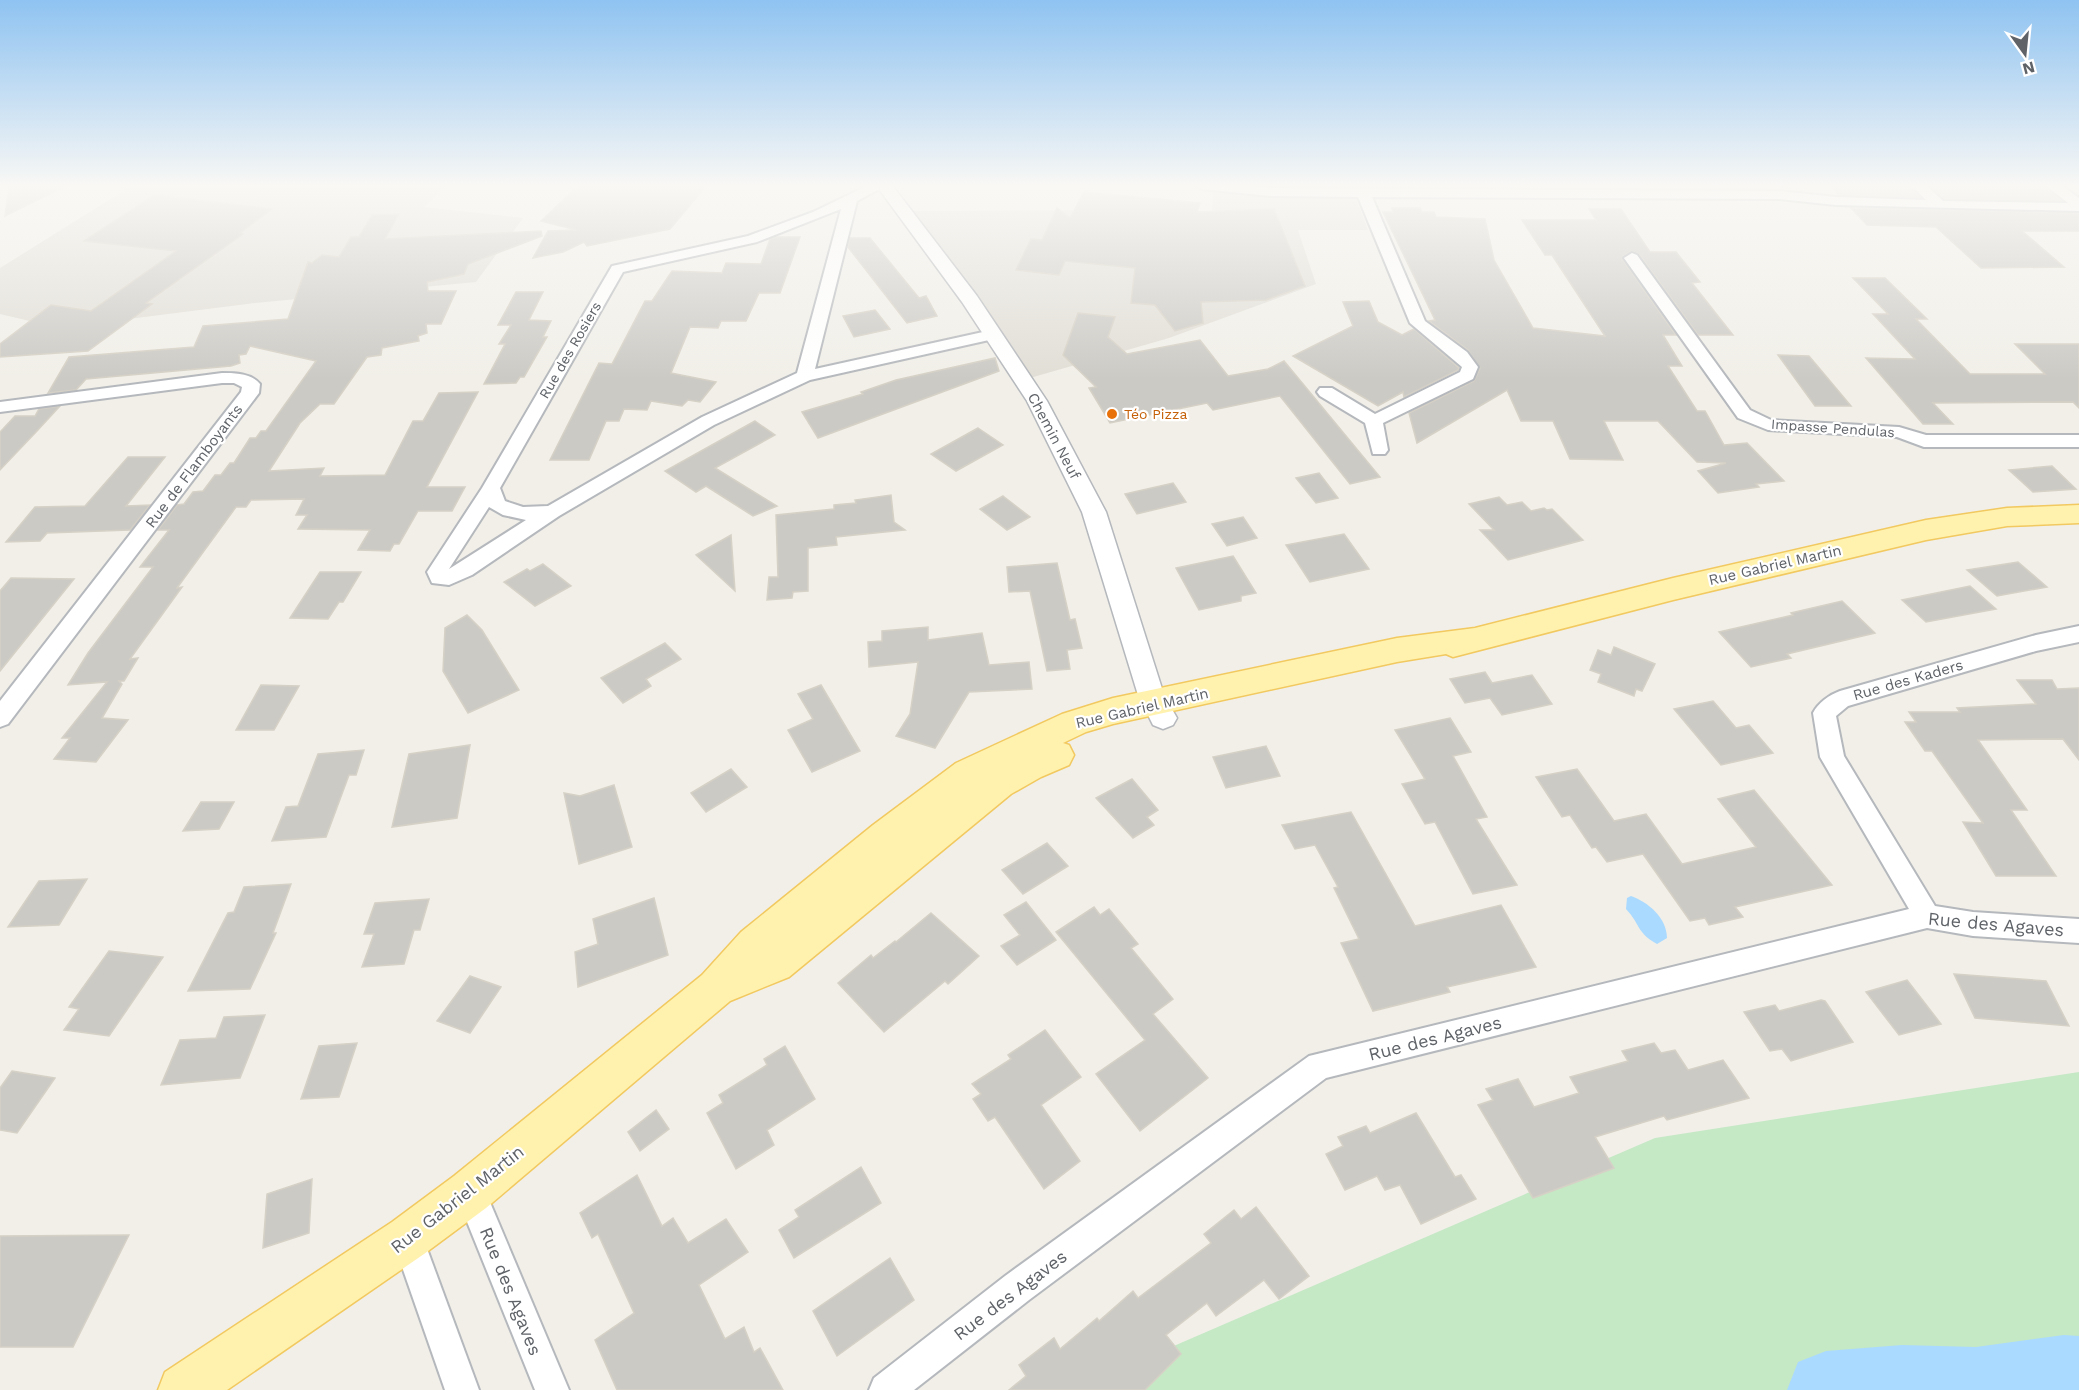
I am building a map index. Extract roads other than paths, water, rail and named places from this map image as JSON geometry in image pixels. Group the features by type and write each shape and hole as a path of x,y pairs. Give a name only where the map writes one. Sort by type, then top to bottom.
{"main road":[{"name":"Rue Gabriel Martin","path":"183,1390 408,1238 470,1191 716,988 775,964 999,784 1029,767 1160,711 1405,661 1474,639 1926,530 2007,517 2079,514"}],"street":[{"name":"Rue des Rosiers","path":"703,250 617,269 490,488 437,572 439,578 449,578 465,570 552,512 708,421 804,376 992,335"},
{"path":"804,376 838,250"},
{"name":"Chemin Neuf","path":"932,250 970,300 1037,401 1094,512 1151,695 1160,711"},
{"path":"1374,422 1467,375 1470,367 1465,359 1431,337 1418,323 1387,250"},
{"name":"Impasse Pendulas","path":"1632,258 1744,414 1768,425 1899,432 1924,441 2079,441"},
{"name":"Rue de Flamboyants","path":"0,406 222,378 236,378 251,384 250,393 0,718"},
{"path":"1326,392 1374,422 1379,450"},
{"name":"Rue des Rosiers","path":"490,488 497,505 511,512 532,514 552,512"},
{"name":"Rue des Kaders","path":"1927,916 1832,757 1824,713 1840,700 2036,643 2079,634"},
{"name":"Rue des Agaves","path":"886,1390 1017,1288 1319,1066 1927,916 1973,924 2079,931"},
{"name":"Rue des Agaves","path":"470,1191 552,1390"},
{"path":"408,1238 462,1390"}],"water":[{"path":"1631,896 1644,902 1655,912 1664,924 1667,938 1657,944 1642,932 1626,909 1627,898"}],"waterway":[{"path":"1826,1390 1902,1384 1976,1386 2064,1374 2079,1375"}],"place":[{"name":"Téo Pizza","path":"1112,414"}]}
